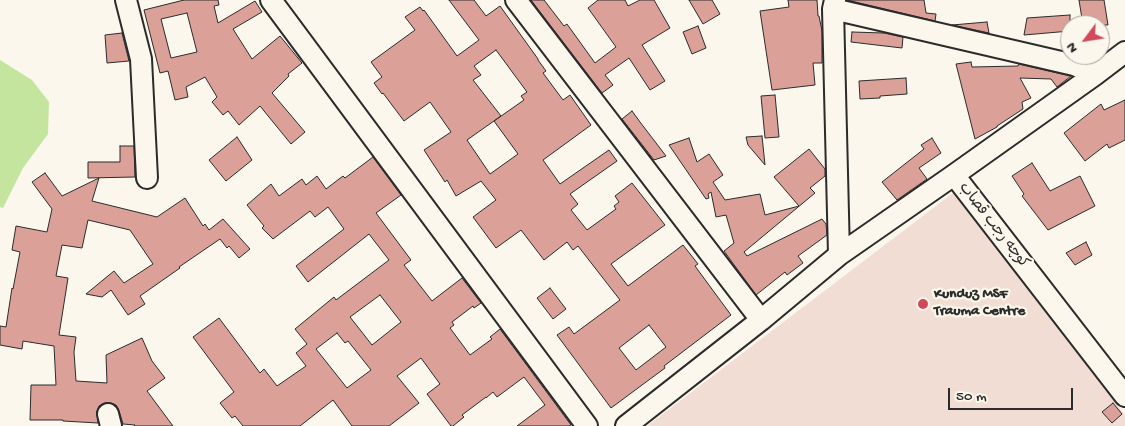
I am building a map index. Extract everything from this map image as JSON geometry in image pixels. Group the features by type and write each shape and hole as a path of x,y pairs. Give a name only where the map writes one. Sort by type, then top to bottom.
{"street":[{"path":"126,0 141,59 147,178"},
{"path":"271,0 587,426"},
{"path":"516,0 761,320"},
{"path":"839,255 834,5 1074,65 1096,74"},
{"path":"626,426 761,320 839,255 1125,52"},
{"name":"کوچه رجب قصاب","path":"954,175 1125,396"}],"shaded area":[{"name":"Kunduz MSF Trauma Centre","path":"953,193 1125,415 1125,426 647,426"}],"green space":[{"path":"0,60 32,80 49,102 48,134 23,168 3,208 0,207"}],"building":[{"path":"184,0 218,0 219,5 214,6 218,23 255,1 262,12 233,29 252,59 280,36 302,63 288,74 289,76 272,93 305,132 291,144 260,106 239,125 228,111 223,115 212,102 217,97 205,77 186,87 188,97 175,100 168,71 160,73 144,10","holes":["187,13 197,52 171,58 161,19"]},
{"path":"449,0 474,0 486,16 500,6 538,59 546,71 543,73 563,100 570,95 591,125 543,160 560,184 609,150 617,161 570,194 578,204 571,210 587,230 616,209 614,206 619,202 615,196 632,183 665,225 611,264 628,286 683,245 698,264 695,266 731,315 611,408 557,335 569,327 574,334 620,300 578,246 573,250 567,242 544,260 521,230 496,248 473,217 496,200 481,181 456,196 447,180 445,182 424,150 451,132 430,102 404,121 374,83 382,77 371,62 415,30 405,17 420,7 457,56 479,40","holes":["496,50 527,92 521,96 524,100 494,121 518,154 490,174 467,140 501,116 473,80 481,75 474,66","649,325 666,347 636,370 619,348"]},
{"path":"531,0 544,0 564,26 567,24 595,63 616,47 588,8 598,0 625,0 628,6 640,0 654,0 670,28 642,45 665,81 650,90 629,58 605,75 613,85 602,93"},
{"path":"689,0 712,0 720,14 703,24"},
{"path":"788,0 817,0 818,16 822,31 822,63 813,63 815,85 772,90 760,11 789,7"},
{"path":"847,0 924,0 926,13 936,14 935,21"},
{"path":"1079,0 1104,0 1106,15 1081,15"},
{"path":"1060,16 1060,32 1024,35 1027,18"},
{"path":"987,22 989,33 952,25"},
{"path":"698,26 706,48 692,54 683,32"},
{"path":"852,32 884,33 903,37 902,48 851,42"},
{"path":"122,33 129,61 107,63 105,35"},
{"path":"971,62 972,67 1018,66 1019,64 1071,76 1057,87 1051,79 1020,78 1031,98 1022,102 1023,109 975,139 956,64"},
{"path":"906,78 907,94 860,99 859,81"},
{"path":"775,95 779,137 765,138 761,96"},
{"path":"1125,100 1125,140 1109,148 1107,144 1085,161 1064,133 1101,104 1104,110"},
{"path":"632,111 666,156 654,160 622,119"},
{"path":"762,136 765,165 748,145 746,137"},
{"path":"237,137 252,160 226,181 209,160"},
{"path":"689,138 697,162 709,154 723,175 713,182 725,200 760,194 765,215 799,206 774,177 809,149 825,169 825,176 810,188 815,193 744,252 747,256 822,219 826,224 827,235 798,256 803,263 787,275 785,272 756,295 724,251 734,243 726,215 716,217 711,192 708,194 709,198 706,199 669,145"},
{"path":"932,138 941,153 919,168 927,179 897,200 882,182 924,149 921,145"},
{"path":"120,146 134,146 135,177 88,178 88,162 120,162"},
{"path":"373,157 401,195 376,213 411,260 404,265 432,301 462,278 481,303 474,308 473,306 452,322 454,325 450,328 470,355 492,339 490,337 500,329 571,425 517,426 545,405 524,377 497,397 493,392 462,415 464,417 451,426 427,394 440,384 421,358 397,376 419,403 389,426 352,426 333,400 300,426 243,426 235,416 232,418 220,403 234,392 193,337 219,318 260,373 264,369 277,386 306,366 296,353 307,344 295,329 334,297 336,300 389,260 369,234 308,282 296,266 344,229 328,207 315,217 310,211 273,239 262,228 264,226 247,205 271,184 279,196 302,179 306,185 317,176 326,189 343,176 345,178","holes":["380,295 401,322 372,345 350,317","337,333 345,343 348,341 371,370 347,388 316,349"]},
{"path":"1032,163 1050,191 1080,176 1095,206 1048,230 1022,196 1024,194 1012,176"},
{"path":"45,173 62,196 99,178 92,201 157,217 185,198 203,226 205,224 209,230 223,219 250,249 239,258 220,239 140,296 145,304 128,315 111,290 102,297 86,294 114,271 124,283 153,264 130,230 88,220 82,248 62,245 56,276 68,278 59,335 76,337 74,352 76,381 107,383 106,355 142,338 152,361 165,378 147,391 173,426 134,426 123,424 116,405 111,403 99,406 97,411 98,423 30,420 31,385 56,385 54,346 23,341 22,349 0,345 0,326 6,327 20,252 12,250 16,226 47,232 52,209 32,182"},
{"path":"1086,242 1092,255 1075,265 1066,253"},
{"path":"550,288 566,309 553,319 537,298"},
{"path":"1113,403 1122,414 1112,423 1102,412"}],"place":[{"name":"Kunduz MSF Trauma Centre","path":"923,304"}]}
